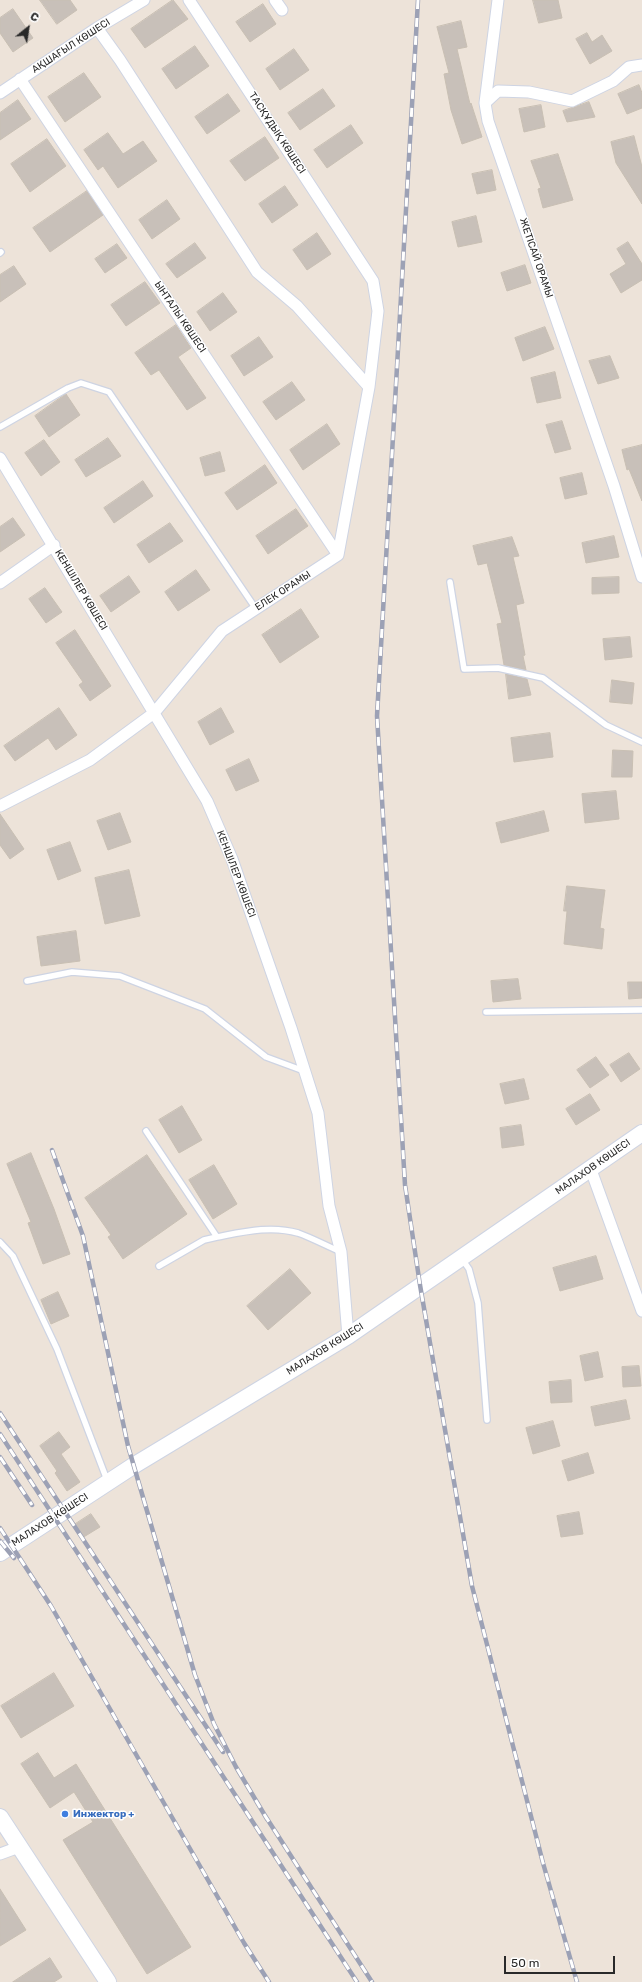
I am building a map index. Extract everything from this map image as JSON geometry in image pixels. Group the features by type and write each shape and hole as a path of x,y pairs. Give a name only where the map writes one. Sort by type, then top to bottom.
{"main road":[{"name":"МАЛАХОВ КӨШЕСІ","path":"0,1553 108,1482 348,1336 642,1133"},
{"path":"0,1817 108,1982"}],"street":[{"name":"АҚШАҒЫЛ КӨШЕСІ","path":"0,93 97,28 144,0"},
{"name":"ТАСҚҰДЫҚ КӨШЕСІ","path":"190,0 373,281 378,311 369,387"},
{"path":"275,0 282,10"},
{"path":"484,103 498,0"},
{"path":"97,28 120,60 257,272 297,306 369,387 338,555"},
{"path":"484,103 498,91 529,92 572,101 613,81 629,67 642,65"},
{"name":"ЫНТАЛЫ КӨШЕСІ","path":"20,79 338,555"},
{"name":"ЖЕТІСАЙ ОРАМЫ","path":"484,103 488,121 614,486 642,577"},
{"name":"КЕНШІЛЕР КӨШЕСІ","path":"0,458 54,545 207,801 232,860 318,1113 329,1206 341,1252 348,1336"},
{"path":"0,583 54,545"},
{"name":"ЕЛЕК ОРАМЫ","path":"0,806 90,760 154,713 222,631 338,555"},
{"path":"590,1170 642,1311"},
{"path":"0,1854 19,1847"}],"lane":[{"path":"0,426 68,388 81,383 109,392 256,609"},
{"path":"450,582 464,669 498,668 543,678 606,725 642,742"},
{"path":"27,981 72,972 120,976 205,1009 266,1057 304,1071"},
{"path":"486,1012 642,1010"},
{"path":"146,1131 217,1237"},
{"path":"159,1266 204,1240 245,1231 274,1229 297,1233 341,1252"},
{"path":"0,1242 13,1256 56,1349 108,1482"},
{"path":"460,1258 469,1269 478,1303 487,1420"}],"building":[{"path":"40,0 70,0 77,10 57,24"},
{"path":"173,0 188,19 145,48 131,29"},
{"path":"533,0 558,0 562,18 539,23"},
{"path":"263,4 276,24 250,42 236,22"},
{"path":"13,9 33,38 13,52 0,33 0,18"},
{"path":"461,21 467,47 457,49 470,104 471,103 482,137 462,144 451,110 444,74 449,73 437,27"},
{"path":"587,33 592,42 602,35 612,51 590,64 576,39"},
{"path":"195,46 209,66 176,89 162,69"},
{"path":"294,49 309,70 280,90 266,69"},
{"path":"84,73 101,97 65,122 48,97"},
{"path":"639,85 642,93 642,108 627,114 618,94"},
{"path":"323,89 335,106 300,130 288,113"},
{"path":"228,94 240,111 207,134 195,117"},
{"path":"18,100 31,119 0,140 0,113"},
{"path":"589,102 595,117 567,122 563,111"},
{"path":"541,105 545,127 524,132 519,109"},
{"path":"351,125 363,143 327,168 314,150"},
{"path":"108,133 123,154 143,141 157,161 118,188 103,166 98,170 84,150"},
{"path":"634,136 642,167 642,204 616,163 611,142"},
{"path":"265,137 279,158 245,181 230,161"},
{"path":"47,139 66,166 30,192 11,164"},
{"path":"558,154 573,200 543,208 538,189 541,188 531,161"},
{"path":"492,170 496,190 477,194 472,174"},
{"path":"285,186 298,205 272,223 259,204"},
{"path":"87,191 103,215 50,252 33,228"},
{"path":"167,200 180,219 152,239 139,220"},
{"path":"476,216 482,242 458,247 452,222"},
{"path":"317,233 331,254 307,270 293,250"},
{"path":"628,242 642,264 642,280 621,293 610,274 626,264 617,249"},
{"path":"195,243 206,258 177,278 166,264"},
{"path":"117,244 127,258 105,273 95,259"},
{"path":"525,265 531,283 507,291 501,273"},
{"path":"14,266 26,284 0,302 0,275"},
{"path":"145,282 160,303 126,326 111,305"},
{"path":"223,293 237,312 210,331 197,312"},
{"path":"176,325 191,348 178,357 206,398 187,410 159,370 151,375 135,353"},
{"path":"545,327 554,349 523,361 515,338"},
{"path":"259,337 273,357 244,376 231,356"},
{"path":"610,356 619,378 598,384 589,361"},
{"path":"555,372 561,398 537,403 531,378"},
{"path":"292,382 305,400 276,420 263,402"},
{"path":"66,394 80,415 49,437 35,416"},
{"path":"562,421 571,449 555,453 546,425"},
{"path":"327,424 340,444 303,470 290,450"},
{"path":"108,438 121,456 86,477 75,460"},
{"path":"44,440 60,462 41,476 25,453"},
{"path":"642,445 642,501 629,469 627,470 622,450"},
{"path":"220,452 225,471 205,476 200,458"},
{"path":"265,465 277,483 237,510 225,493"},
{"path":"582,473 587,494 565,499 560,478"},
{"path":"143,481 153,496 114,523 104,508"},
{"path":"296,509 308,526 268,554 256,536"},
{"path":"13,518 25,535 0,552 0,527"},
{"path":"170,523 183,541 149,563 137,545"},
{"path":"614,536 619,557 586,563 582,543"},
{"path":"512,537 519,556 513,557 524,603 516,605 525,655 523,656 526,670 504,665 497,624 502,623 487,563 478,565 473,546"},
{"path":"196,570 210,590 178,611 165,592"},
{"path":"129,576 140,592 111,612 100,596"},
{"path":"619,577 619,593 592,594 592,578"},
{"path":"45,588 62,612 46,623 29,599"},
{"path":"301,609 319,637 280,663 262,635"},
{"path":"75,630 111,686 90,701 79,685 83,682 56,643"},
{"path":"630,637 632,657 605,660 603,639"},
{"path":"506,674 527,679 531,695 509,699"},
{"path":"612,680 634,683 632,704 610,702"},
{"path":"59,708 77,735 56,750 48,738 15,761 4,746"},
{"path":"221,708 234,732 210,745 198,722"},
{"path":"550,733 553,757 514,762 511,738"},
{"path":"613,750 633,751 632,777 612,777"},
{"path":"249,759 259,781 236,791 226,770"},
{"path":"616,791 619,819 585,823 582,794"},
{"path":"544,811 549,831 501,843 496,823"},
{"path":"120,813 131,842 108,850 97,821"},
{"path":"0,814 24,849 10,859 0,845"},
{"path":"70,842 81,871 58,880 47,850"},
{"path":"129,870 140,916 105,924 95,878"},
{"path":"567,886 605,890 600,928 604,929 602,949 564,944 567,911 564,911"},
{"path":"76,931 80,961 41,966 37,937"},
{"path":"518,979 521,999 493,1002 491,981"},
{"path":"628,982 642,982 642,998 629,999"},
{"path":"629,1053 640,1069 621,1082 610,1065"},
{"path":"596,1057 609,1075 590,1088 577,1070"},
{"path":"524,1079 529,1099 505,1104 500,1084"},
{"path":"590,1094 600,1110 576,1125 566,1109"},
{"path":"182,1106 202,1140 179,1153 159,1120"},
{"path":"521,1125 524,1145 502,1148 500,1128"},
{"path":"31,1153 54,1209 70,1254 43,1264 28,1223 31,1222 7,1164"},
{"path":"147,1155 187,1214 123,1259 108,1237 111,1235 85,1198"},
{"path":"214,1165 237,1204 213,1219 189,1180"},
{"path":"596,1256 603,1279 560,1291 553,1268"},
{"path":"290,1269 311,1293 268,1330 247,1306"},
{"path":"58,1292 69,1316 51,1324 41,1300"},
{"path":"598,1352 603,1377 585,1381 580,1356"},
{"path":"639,1366 641,1386 623,1387 622,1367"},
{"path":"571,1380 572,1402 551,1403 549,1382"},
{"path":"626,1400 630,1419 595,1426 591,1407"},
{"path":"553,1421 560,1446 533,1454 526,1428"},
{"path":"59,1432 70,1447 61,1454 80,1482 67,1491 55,1473 57,1471 40,1446"},
{"path":"588,1453 594,1473 568,1481 562,1461"},
{"path":"579,1512 583,1534 561,1537 557,1516"},
{"path":"91,1514 100,1527 82,1538 74,1525"},
{"path":"54,1673 74,1706 21,1738 1,1706"},
{"path":"38,1753 54,1778 76,1764 191,1947 147,1974 63,1840 93,1822 74,1792 50,1808 21,1764"},
{"path":"0,1889 26,1930 0,1946"},
{"path":"50,1958 62,1977 54,1982 13,1982"}],"railway":[{"path":"418,0 377,716 405,1185 420,1285 472,1586 543,1863 577,1982"},
{"path":"52,1150 83,1236 128,1446 195,1675 214,1724 236,1767 267,1819"},
{"path":"0,1413 223,1752"},
{"path":"0,1434 357,1982"},
{"path":"0,1457 32,1505"},
{"path":"0,1528 51,1606 244,1943 269,1982"},
{"path":"0,1541 14,1558"},
{"path":"264,1814 372,1982"}],"place":[{"name":"Инжектор +","path":"65,1814"}]}
